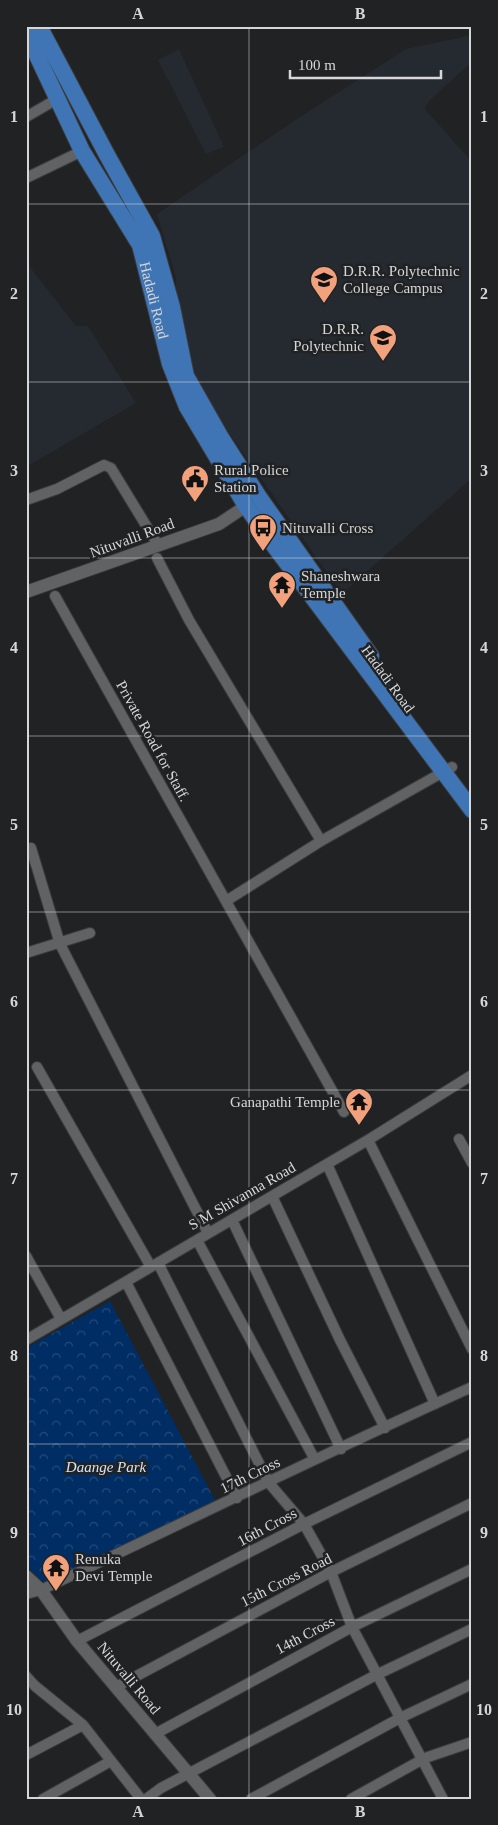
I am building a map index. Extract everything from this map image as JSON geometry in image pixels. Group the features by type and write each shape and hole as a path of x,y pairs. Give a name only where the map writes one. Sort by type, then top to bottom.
{"main road":[{"name":"Hadadi Road","path":"39,26 152,236 172,307 186,376 220,436 447,769"},
{"name":"Hadadi Road","path":"26,32 82,151 140,245 170,364 187,407 246,506 447,769 472,794"},
{"path":"447,769 472,810"}],"street":[{"path":"26,117 57,99"},
{"path":"26,178 82,151"},
{"path":"26,500 57,489 104,465 111,468 158,545"},
{"name":"Nituvalli Road","path":"26,592 219,524 246,506"},
{"path":"156,558 189,620 321,841"},
{"name":"Private Road for Staff.","path":"55,596 344,1112"},
{"path":"226,901 321,841 447,769"},
{"path":"26,849 31,848 60,944 208,1234"},
{"path":"26,953 60,944 90,933"},
{"path":"37,1067 154,1265 269,1483 304,1524 331,1572 352,1627 443,1799"},
{"name":"S M Shivanna Road","path":"26,1340 368,1140 472,1075"},
{"path":"459,1138 472,1163"},
{"path":"368,1140 472,1350"},
{"path":"327,1164 435,1404"},
{"path":"272,1196 340,1340 385,1428"},
{"path":"232,1220 341,1449"},
{"path":"197,1240 314,1458"},
{"path":"26,1256 61,1319"},
{"path":"126,1282 237,1498"},
{"name":"17th Cross","path":"26,1594 41,1590 269,1483 314,1458 341,1449 472,1387"},
{"name":"16th Cross","path":"77,1641 304,1524 472,1442"},
{"name":"15th Cross Road","path":"116,1687 331,1572 472,1503"},
{"name":"14th Cross","path":"154,1734 352,1627 472,1569"},
{"name":"Nituvalli Road","path":"26,1576 41,1590 77,1641 210,1799"},
{"path":"152,1797 188,1775 376,1674 472,1629"},
{"path":"26,1676 31,1689 83,1724 141,1799"},
{"path":"251,1799 400,1718 472,1684"},
{"path":"26,1755 83,1724"},
{"path":"351,1799 424,1760 472,1742"},
{"path":"42,1799 111,1761"}],"shaded area":[{"name":"D.R.R. Polytechnic College Campus","path":"472,35 472,62 429,101 425,109 472,162 472,478 342,594 182,366 176,331 176,278 157,214 297,119 406,49"},
{"path":"179,49 224,147 206,154 158,60"},
{"path":"26,262 76,326 88,326 136,403 26,467"}],"green space":[{"name":"Daange Park","path":"110,1301 218,1506 43,1584 26,1564 26,1348"}],"place":[{"name":"D.R.R. Polytechnic College Campus","path":"324,304"},
{"name":"D.R.R. Polytechnic","path":"383,362"},
{"name":"Rural Police Station","path":"195,503"},
{"name":"Nituvalli Cross","path":"263,552"},
{"name":"Shaneshwara Temple","path":"282,609"},
{"name":"Ganapathi Temple","path":"359,1126"},
{"name":"Renuka Devi Temple","path":"56,1592"}]}
